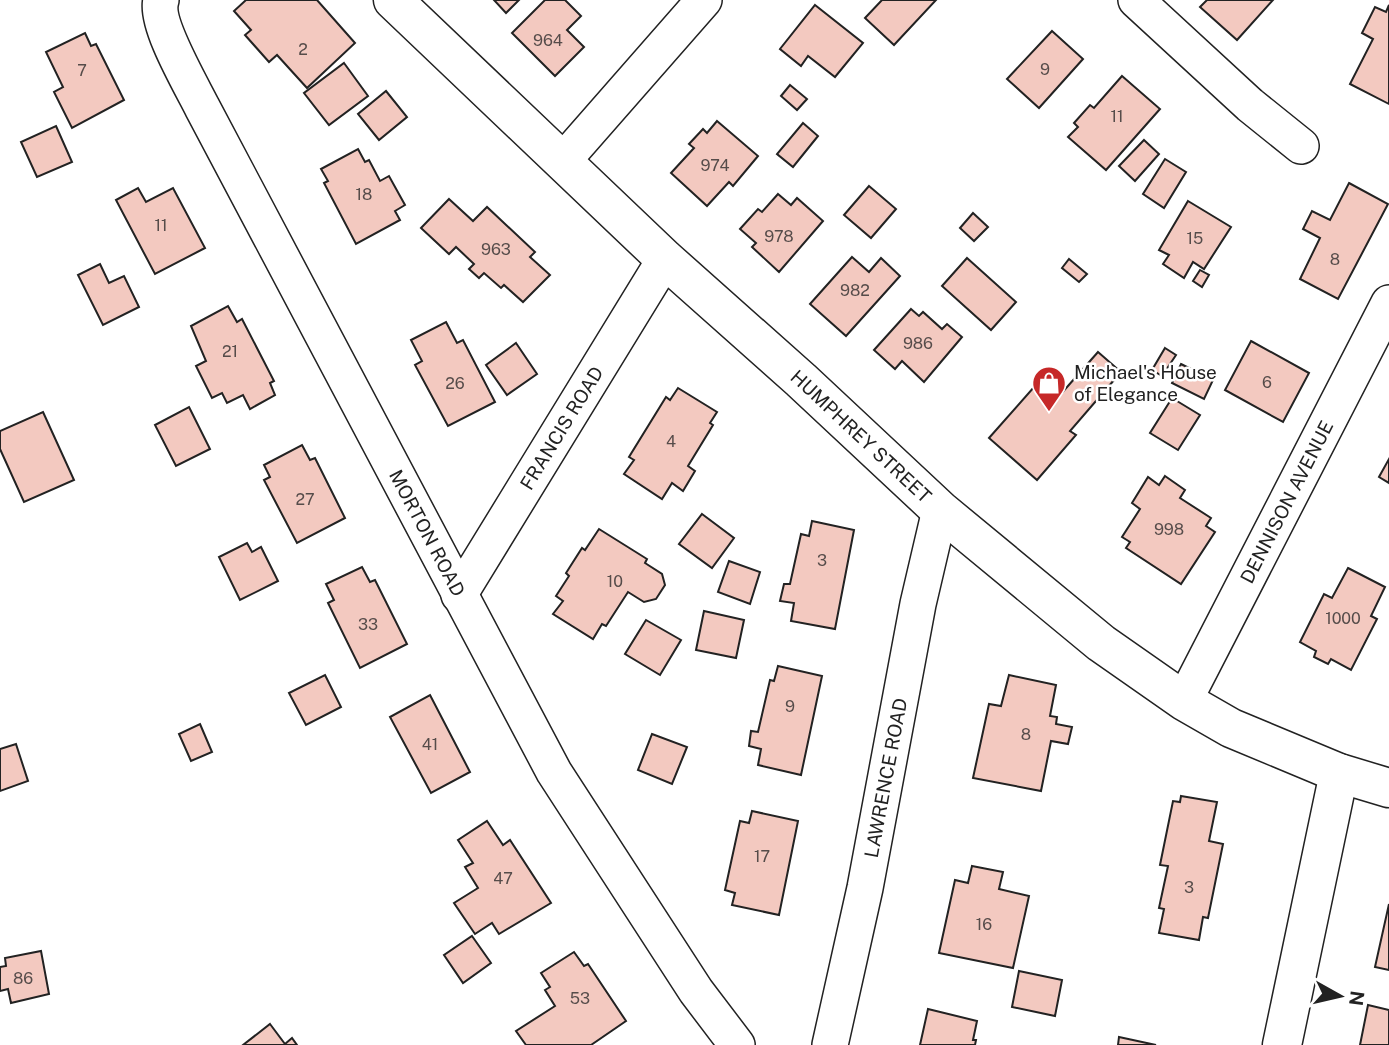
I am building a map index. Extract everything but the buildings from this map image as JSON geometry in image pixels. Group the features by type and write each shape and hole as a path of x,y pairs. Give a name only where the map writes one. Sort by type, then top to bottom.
{"main road":[{"name":"HUMPHREY STREET","path":"393,0 665,259 801,380 940,510 1101,643 1184,701 1231,728 1339,773 1389,788"},
{"path":"1282,1045 1339,773"}],"street":[{"name":"MORTON ROAD","path":"161,0 158,9 164,28 202,107 554,772 696,991 737,1045"},
{"path":"562,162 704,0"},
{"path":"1136,0 1250,105 1301,146"},
{"name":"FRANCIS ROAD","path":"459,595 665,259"},
{"name":"DENNISON AVENUE","path":"1184,701 1389,303"},
{"name":"LAWRENCE ROAD","path":"830,1045 865,888 918,604 940,510"}],"place":[{"name":"Michael's House of Elegance","path":"1049,413"}]}
